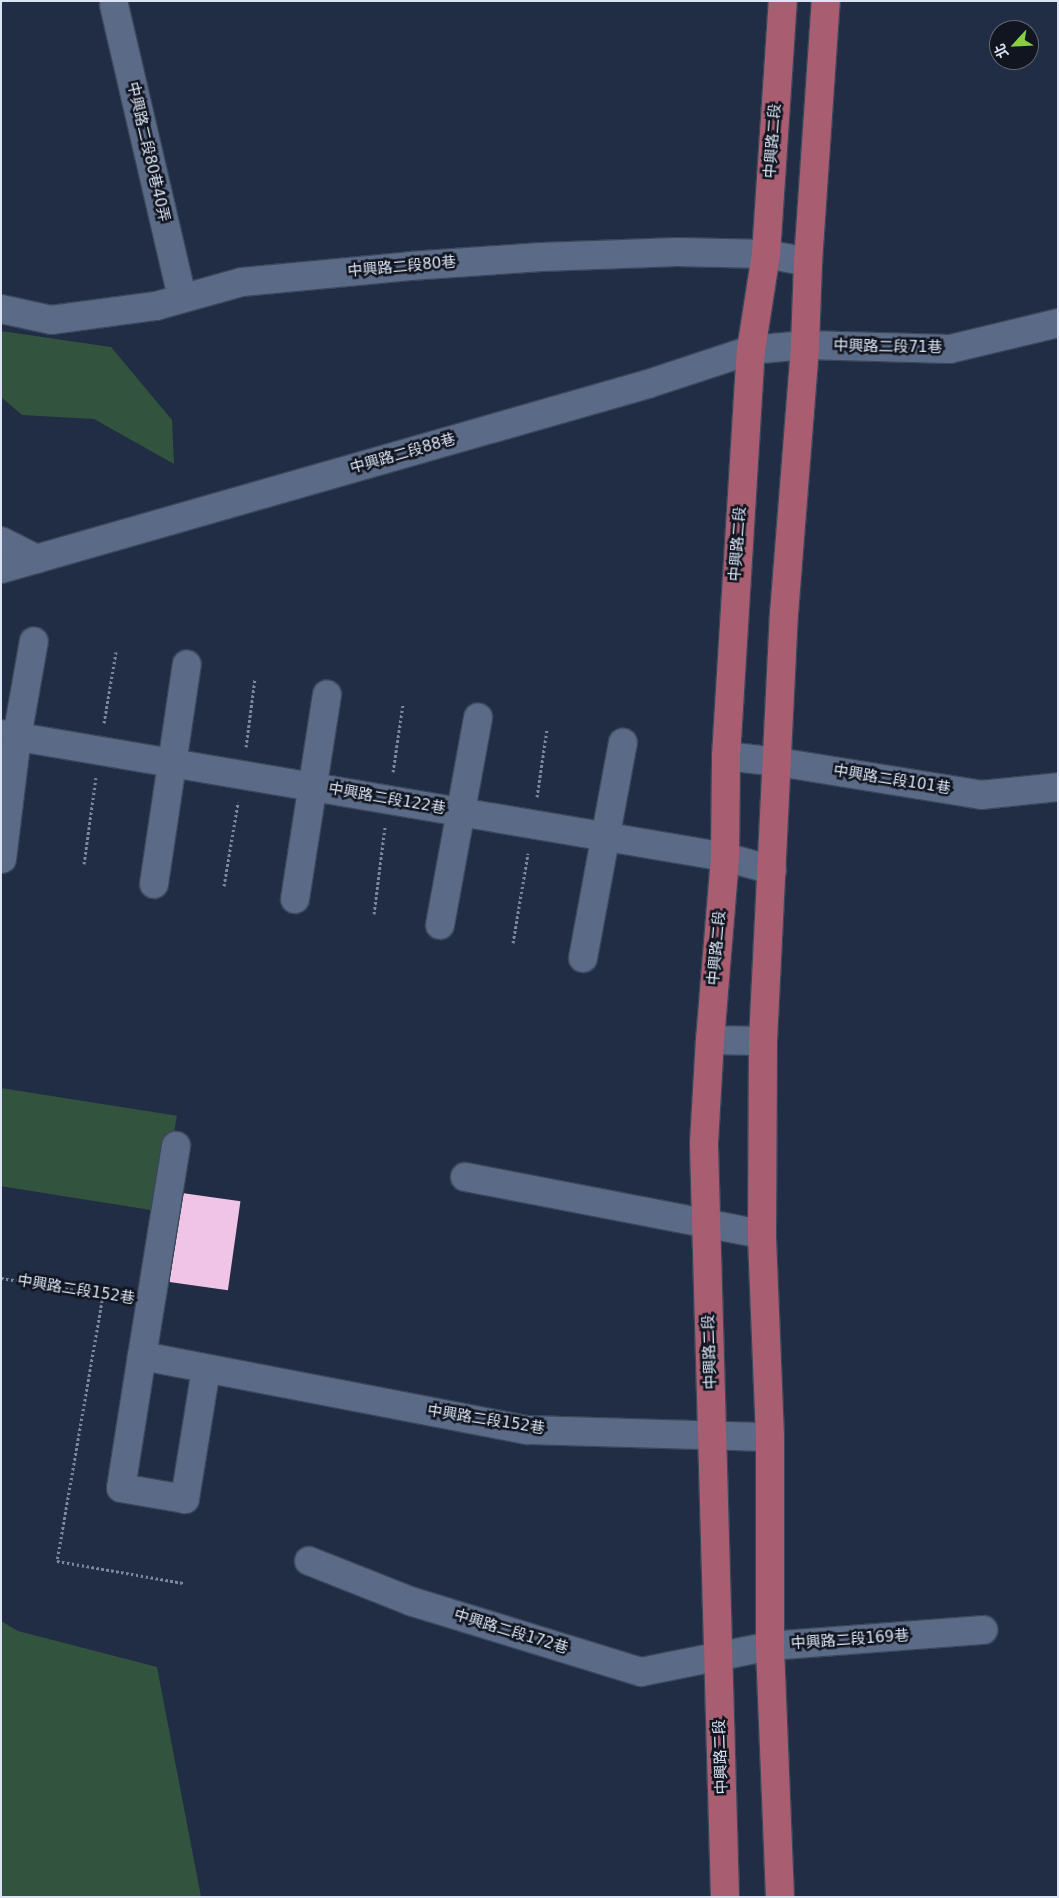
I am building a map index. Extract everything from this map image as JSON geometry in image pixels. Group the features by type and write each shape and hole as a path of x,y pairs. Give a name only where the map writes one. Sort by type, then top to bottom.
{"main road":[{"name":"中興路二段","path":"725,1897 704,1143 710,1040 725,857 726,756 751,350 766,254 783,1"},
{"path":"780,1897 770,1646 770,1437 762,1234 763,1041 784,614 805,345 808,262 826,1"}],"lane":[{"name":"中興路二段80巷40弄","path":"114,5 182,298"},
{"name":"中興路二段80巷","path":"1,309 51,320 156,306 242,282 410,266 677,252 766,254 808,262"},
{"name":"中興路二段71巷","path":"805,345 950,349 1058,323"},
{"name":"中興路二段88巷","path":"1,569 648,384 751,350 805,345"},
{"path":"1,541 37,558"},
{"path":"2,859 9,735 34,641"},
{"path":"154,884 187,664"},
{"path":"295,899 327,694"},
{"path":"440,926 478,717"},
{"name":"中興路二段122巷","path":"9,735 725,857 772,870"},
{"path":"583,958 623,743"},
{"name":"中興路二段101巷","path":"726,756 778,762 981,795 1058,787"},
{"path":"710,1040 763,1041"},
{"name":"中興路二段152巷","path":"176,1146 121,1488 185,1499 206,1369"},
{"path":"465,1177 762,1234"},
{"name":"中興路二段152巷","path":"142,1356 527,1430 770,1437"},
{"name":"中興路二段172巷","path":"309,1561 410,1601 641,1672 718,1656"},
{"name":"中興路二段169巷","path":"718,1656 770,1646 983,1630"}],"path":[{"path":"84,864 116,652"},
{"path":"224,886 255,679"},
{"path":"374,914 403,704"},
{"path":"513,943 547,729"},
{"name":"中興路二段152巷","path":"1,1278 151,1302"}],"green space":[{"path":"1,331 111,347 172,420 174,464 94,419 22,415 1,397"},
{"path":"1,1088 177,1116 162,1212 1,1186"},
{"path":"1,1621 18,1631 157,1667 201,1897 1,1897"}],"building":[{"path":"182,1193 240,1201 228,1290 169,1282"}]}
